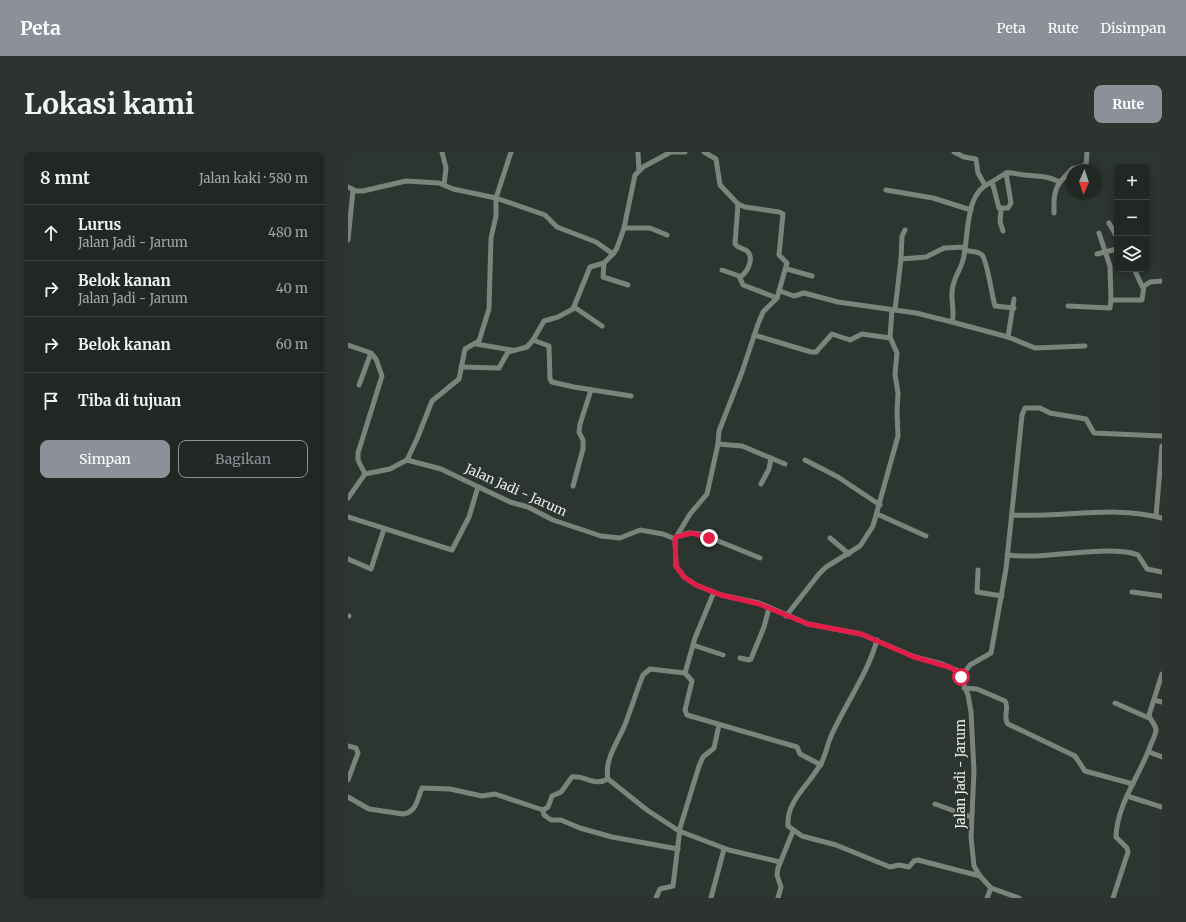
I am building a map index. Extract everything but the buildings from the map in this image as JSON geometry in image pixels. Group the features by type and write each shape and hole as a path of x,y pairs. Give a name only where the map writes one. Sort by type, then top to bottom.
{"street":[{"path":"442,152 446,168 444,185"},
{"path":"348,498 365,474 390,469 407,460 432,401 459,380 466,349 476,344 482,334 489,309 491,244 496,216 496,198 511,152"},
{"path":"638,152 639,171"},
{"path":"476,344 512,350 527,347 544,321 566,313 574,307 588,270 593,265 604,263 613,254 624,228 633,181 639,171 670,153 685,152"},
{"path":"704,152 717,160 720,184 738,204 745,207 779,212 783,214 779,254 787,261 787,269 777,298 763,312 742,372 718,433 718,444 707,494 690,514 675,538 675,562 679,571 696,585 714,592 770,608 808,624 833,630 853,632 877,640 914,657 952,668 961,677 970,665 991,652 1002,596 1022,415 1026,408 1040,408 1050,413 1086,419 1094,433 1162,436"},
{"path":"954,152 964,157 976,159 978,173 987,184 995,188 1001,209 1000,222 1003,231"},
{"path":"1054,213 1054,197 1056,189 1060,182 1072,169 1086,164 1087,152"},
{"path":"1001,209 1008,208 1011,204 1006,173"},
{"path":"952,322 952,285 962,264 971,210 978,192 987,184 1006,173 1044,176 1060,182"},
{"path":"348,187 353,190 364,191 413,180 444,185 463,192 496,198 545,215 557,227 596,242 613,254"},
{"path":"348,240 353,190"},
{"path":"886,190 933,198 971,210"},
{"path":"738,204 735,244 748,253 750,259 745,273 740,277"},
{"path":"1109,223 1116,236"},
{"path":"624,228 650,228 667,235"},
{"path":"786,616 819,574 830,565 860,546 868,537 877,514 899,432 897,412 898,393 895,374 897,353 890,338 901,259 902,236 905,230"},
{"path":"1068,306 1110,308 1110,266 1107,252 1099,233"},
{"path":"901,259 926,257 944,248 964,248 970,252 977,252 984,258 995,306 1014,308"},
{"path":"1097,254 1114,250"},
{"path":"604,263 603,277 628,285"},
{"path":"787,269 812,276"},
{"path":"722,270 740,277 743,285 777,298"},
{"path":"1111,300 1142,300 1143,288 1135,272"},
{"path":"1143,288 1150,282 1162,281"},
{"path":"780,291 792,295 804,293 838,302 916,313 1008,338 1035,348 1085,346"},
{"path":"1008,338 1014,308 1014,299"},
{"path":"574,307 602,326"},
{"path":"754,335 810,352 816,352 832,334 850,340 862,334 890,338"},
{"path":"533,340 549,346 550,379 552,382 631,396"},
{"path":"348,345 371,353 376,359 382,376 370,420 358,453 358,460 365,474"},
{"path":"461,367 498,368 504,356 512,350"},
{"path":"359,385 371,353"},
{"path":"573,486 583,449 580,424 591,390"},
{"path":"718,444 742,446 785,464"},
{"path":"1156,516 1162,446"},
{"path":"761,484 769,468 771,458"},
{"name":"Jalan Jadi - Jarum","path":"407,460 441,469 510,502 528,507 558,522 601,536 620,538 640,530 663,534 675,538"},
{"path":"804,460 838,477 880,504"},
{"path":"348,517 452,550 469,517 478,487"},
{"path":"1012,515 1048,516 1128,512 1162,518"},
{"path":"877,514 926,536"},
{"path":"348,559 371,569 384,529"},
{"path":"675,538 689,534 701,534 760,558"},
{"path":"830,538 849,554"},
{"path":"1007,555 1026,557 1089,551 1117,551 1138,555 1147,569 1162,572"},
{"path":"978,570 977,592 1002,596"},
{"path":"685,673 693,645 714,592"},
{"path":"1132,592 1162,596"},
{"path":"740,658 751,659 770,608"},
{"path":"877,640 871,657 831,735 821,765 799,793 790,810 788,826 793,831 809,838 844,848 890,867 898,865 909,867 916,860 980,876"},
{"path":"693,645 723,655"},
{"path":"780,862 724,849 680,831 647,810 608,779 607,769 613,749 624,726 643,675 650,669 685,673 692,681 685,710 686,715 797,747 800,754 821,765"},
{"path":"1149,718 1162,674"},
{"name":"Jalan Jadi - Jarum","path":"961,677 971,712 974,771 971,846 974,866 980,876 991,888 1019,898"},
{"path":"964,688 978,689 1005,701 1007,706 1005,719 1008,724 1075,756 1085,772 1133,784"},
{"path":"1154,700 1162,702"},
{"path":"1113,898 1128,852 1127,848 1116,837 1119,821 1127,796 1149,752 1156,730 1149,718 1115,703"},
{"path":"656,898 660,889 673,886 680,831 699,766 703,757 714,748 719,725"},
{"path":"348,746 356,748 358,753 348,780"},
{"path":"1149,752 1162,757"},
{"path":"543,810 548,807 552,796 560,794 572,777 578,777 600,783 608,779"},
{"path":"348,797 369,809 403,814 409,813 414,809 422,788 432,788 482,796 492,794 503,796 543,810"},
{"path":"1127,796 1162,807"},
{"path":"935,804 971,817"},
{"path":"543,810 544,815 551,820 561,820 586,830 626,841 678,849"},
{"path":"778,898 781,887 777,875 780,862 793,831"},
{"path":"710,898 724,849"},
{"path":"987,898 991,888"}],"route":[{"path":"709,538 701,534 692,533 676,537 675,539 676,566 684,577 696,585 721,595 759,604 808,624 833,630 861,634 914,657 952,668 956,670 961,677"}]}
